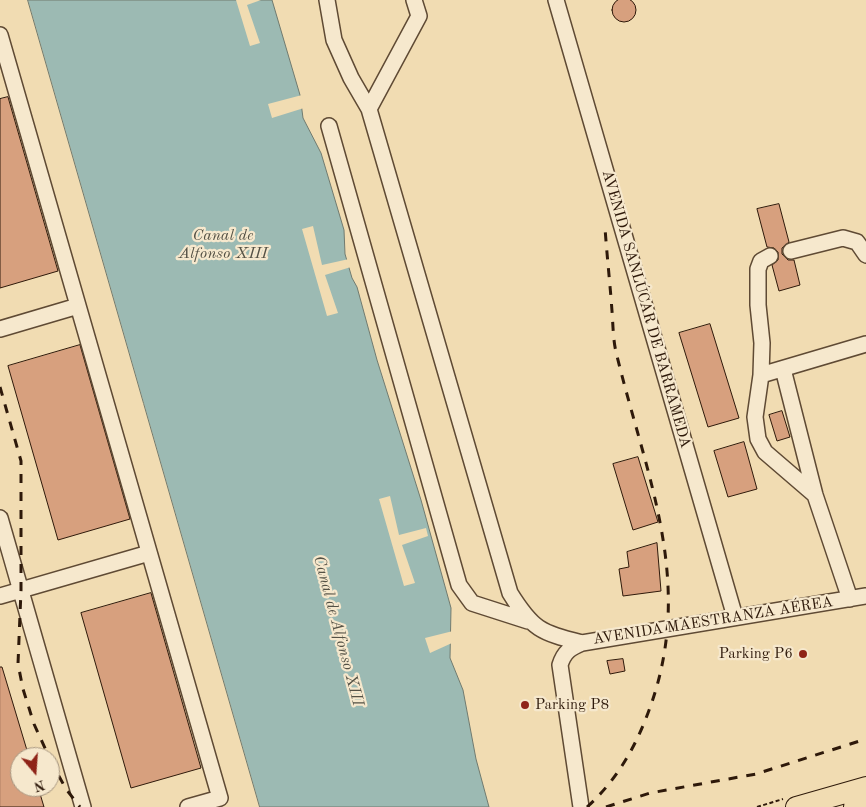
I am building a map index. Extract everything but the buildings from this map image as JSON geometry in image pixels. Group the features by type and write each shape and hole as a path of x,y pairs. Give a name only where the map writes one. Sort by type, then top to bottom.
{"main road":[{"path":"796,807 866,787"},
{"path":"854,807 866,804"}],"street":[{"path":"327,0 334,40 351,78 369,109 510,593 528,621"},
{"path":"369,109 418,16 414,0"},
{"name":"AVENIDA SANLÚCAR DE BARRAMEDA","path":"556,0 735,617"},
{"path":"0,34 3,59 78,306 220,798 188,807"},
{"path":"329,126 437,529 459,584 466,597 481,607 493,609 528,621 544,633 582,643"},
{"path":"791,251 843,238 857,242 866,255"},
{"path":"770,256 761,261 758,269 762,343 761,375 755,417 758,439 764,452 815,495"},
{"path":"0,329 78,306"},
{"path":"761,375 866,344"},
{"path":"783,369 815,495 850,599"},
{"path":"0,518 83,807"},
{"path":"0,596 149,553"},
{"name":"AVENIDA MAESTRANZA AÉREA","path":"581,807 560,665 563,655 569,648 582,643 866,596"}],"water":[{"name":"Canal de Alfonso XIII","path":"28,0 272,0 300,95 303,118 321,153 344,230 345,254 352,278 357,287 377,360 421,500 451,608 450,658 463,690 476,759 489,807 260,807"}],"pier":[{"path":"236,0 261,0 247,5 260,43 250,46"},
{"path":"302,95 304,108 272,118 268,104"},
{"path":"313,226 322,265 349,259 351,267 325,275 338,313 327,316 302,229"},
{"path":"390,496 399,535 426,528 428,536 402,545 415,583 404,586 379,499"},
{"path":"453,631 452,643 430,653 425,638"}],"railway":[{"path":"587,807 616,775 631,751 643,726 662,666 668,620 667,575 662,531 615,347 605,228"},
{"path":"0,387 21,461 21,590 18,664 23,689 34,724 44,747"},
{"path":"606,807 650,793 756,774 866,739"},
{"path":"60,778 80,807"}],"place":[{"name":"Parking P6","path":"803,654"},
{"name":"Parking P8","path":"525,705"}]}
